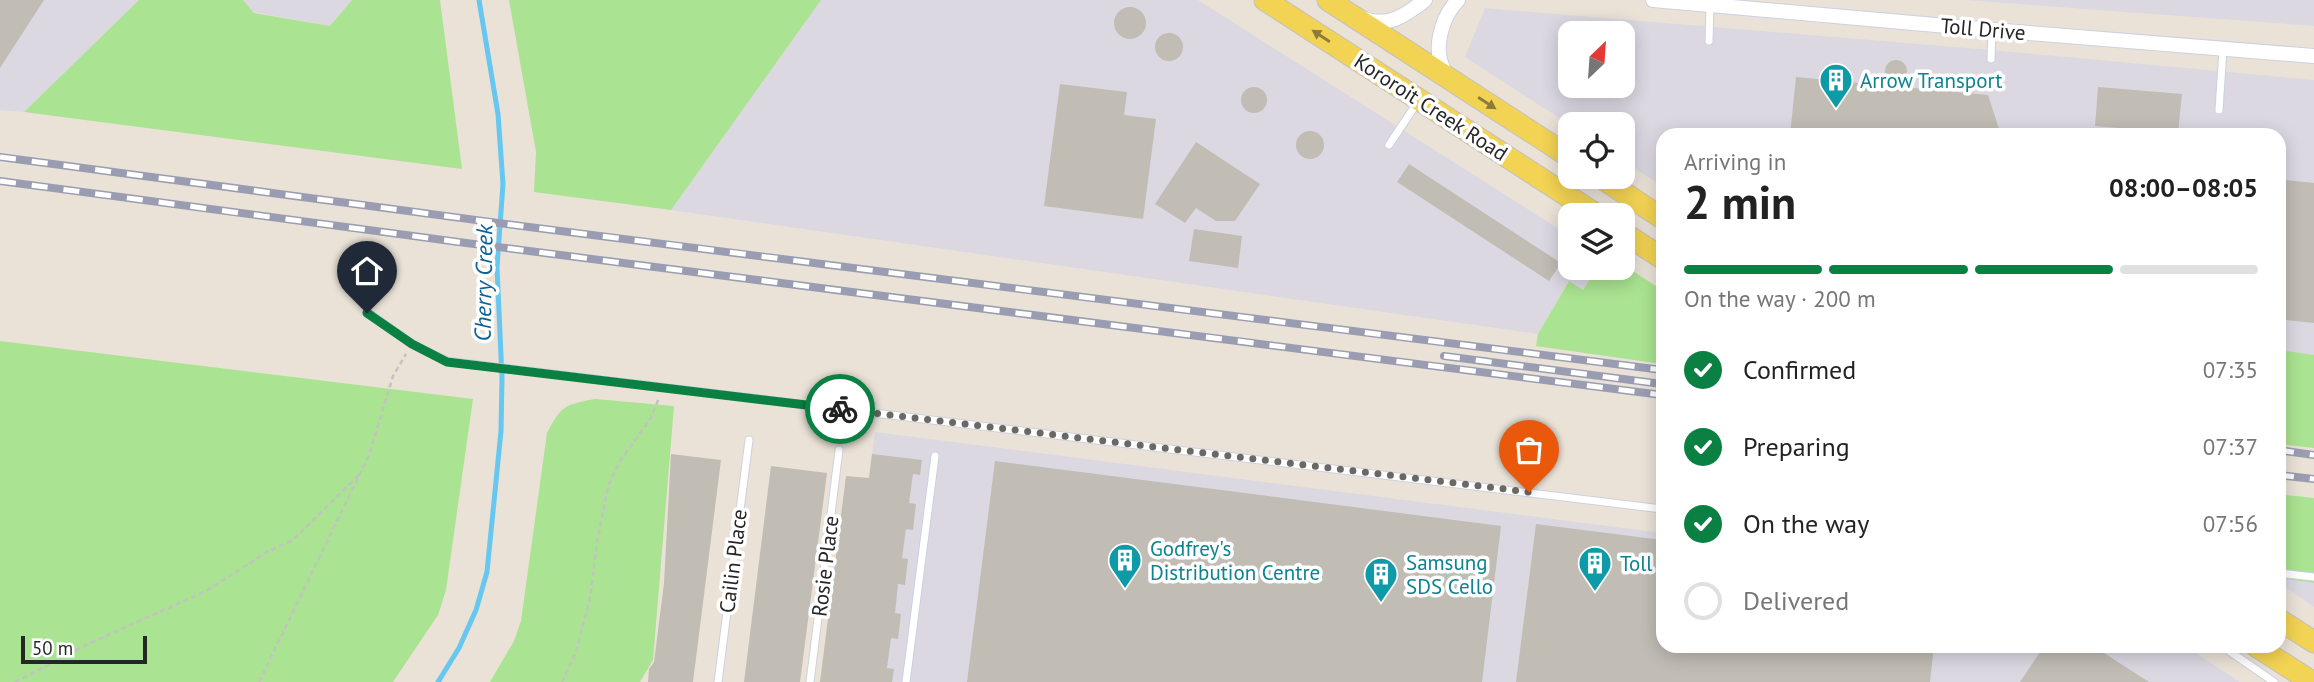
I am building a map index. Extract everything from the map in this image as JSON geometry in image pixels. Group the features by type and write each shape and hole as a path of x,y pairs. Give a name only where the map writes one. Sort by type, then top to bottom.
{"main road":[{"name":"Kororoit Creek Road","path":"1265,0 1579,203"},
{"name":"Kororoit Creek Road","path":"1332,2 1558,149"},
{"path":"1618,189 1656,214"},
{"path":"1635,240 1656,254"},
{"path":"2286,624 2314,642"},
{"path":"2267,653 2312,682"}],"street":[{"path":"1332,2 1368,21 1385,22 1398,19 1425,0"},
{"path":"1458,0 1441,29 1439,46 1445,73 1460,85"},
{"name":"Toll Drive","path":"1653,0 2314,56"}],"lane":[{"path":"1709,41 1710,5"},
{"path":"1991,59 1992,30"},
{"path":"2219,110 2223,49"},
{"path":"1389,145 1419,100"},
{"path":"367,313 412,344 447,362 1656,508"},
{"name":"Cailin Place","path":"718,682 749,440"},
{"name":"Rosie Place","path":"810,682 839,450"},
{"path":"906,682 935,456"},
{"path":"2286,574 2314,577"},
{"path":"2232,653 2274,682"}],"path":[{"path":"258,682 369,455 393,376 412,344"},
{"path":"562,682 576,652 590,598 608,486 620,461 651,418 662,388"},
{"path":"15,682 90,643 206,591 267,552 293,540 360,473"}],"shaded area":[{"path":"0,0 139,0 24,112 0,110"},
{"path":"243,0 352,0 330,26 254,12"},
{"path":"821,0 1198,0 1558,228 1558,280 1589,280 1583,290 1568,282 1538,334 671,210"},
{"path":"1968,0 2314,0 2314,26 1992,2"},
{"path":"1485,8 2003,51 2314,80 2314,357 2286,353 2286,128 1656,128 1656,182 1635,168 1635,112 1558,112 1558,117 1465,57"},
{"path":"875,432 1656,532 1656,653 2196,653 2240,682 842,682"},
{"path":"2286,579 2314,583 2314,607 2286,588"}],"green space":[{"path":"139,0 243,0 254,13 330,26 352,0 440,0 462,169 24,112"},
{"path":"509,0 821,0 671,210 534,192 536,152"},
{"path":"1635,272 1656,286 1656,363 1536,346 1538,334 1569,281 1583,290 1589,280 1635,280"},
{"path":"0,341 473,399 446,590 438,615 393,682 0,682"},
{"path":"2286,351 2314,355 2314,448 2286,445"},
{"path":"595,399 674,406 653,660 640,682 490,682 514,641 521,621 547,433 565,408"},
{"path":"2286,495 2314,498 2314,583 2286,579"}],"building":[{"path":"0,0 44,0 0,68"},
{"path":"1130,7 1141,12 1146,23 1141,34 1130,39 1119,34 1114,23 1119,12"},
{"path":"1169,33 1179,37 1183,47 1179,57 1169,61 1159,57 1155,47 1159,37"},
{"path":"1896,60 1906,67 1907,71 1900,81 1896,82 1886,75 1885,71 1892,61"},
{"path":"1796,77 1988,95 1999,128 1791,128"},
{"path":"1060,84 1127,92 1124,115 1156,119 1143,219 1044,206"},
{"path":"1254,87 1263,91 1267,100 1263,109 1254,113 1245,109 1241,100 1245,91"},
{"path":"2098,87 2182,94 2179,128 2095,126"},
{"path":"1310,131 1320,135 1324,145 1320,155 1310,159 1300,155 1296,145 1300,135"},
{"path":"1196,142 1260,184 1235,221 1216,221 1196,208 1185,223 1155,204"},
{"path":"1409,164 1558,261 1558,268 1549,281 1397,182"},
{"path":"2286,180 2314,183 2314,323 2286,320"},
{"path":"1194,229 1242,236 1238,268 1189,261"},
{"path":"671,454 721,460 693,682 648,682 649,669 654,662 664,583"},
{"path":"872,454 922,460 920,475 913,474 909,503 916,504 913,530 906,529 902,558 908,559 905,585 898,584 895,613 901,614 898,639 891,638 887,668 894,669 892,682 820,682 846,476 869,478"},
{"name":"Godfrey's Distribution Centre","path":"995,461 1501,526 1482,682 967,682"},
{"path":"771,466 827,473 800,682 744,682"},
{"name":"Toll","path":"1536,524 1656,539 1656,653 1933,653 1930,682 1516,682"},
{"path":"2039,653 2104,653 2149,682 2020,682"}],"waterway":[{"name":"Cherry Creek","path":"438,682 459,648 476,610 487,572 501,431 502,378 497,267 503,184 498,114 479,0"}],"railway":[{"path":"0,157 529,227 1656,369"},
{"path":"0,181 1656,394"},
{"path":"1444,356 1656,383"},
{"path":"2286,451 2314,455"},
{"path":"2286,476 2314,479"}],"way so far":[{"path":"840,409 1529,492"}],"place":[{"name":"Arrow Transport","path":"1836,110"},
{"name":"Godfrey's Distribution Centre","path":"1125,590"},
{"name":"Toll","path":"1595,593"},
{"name":"Samsung SDS Cello","path":"1381,604"}],"route":[{"path":"367,313 412,344 447,362 840,409"}]}
